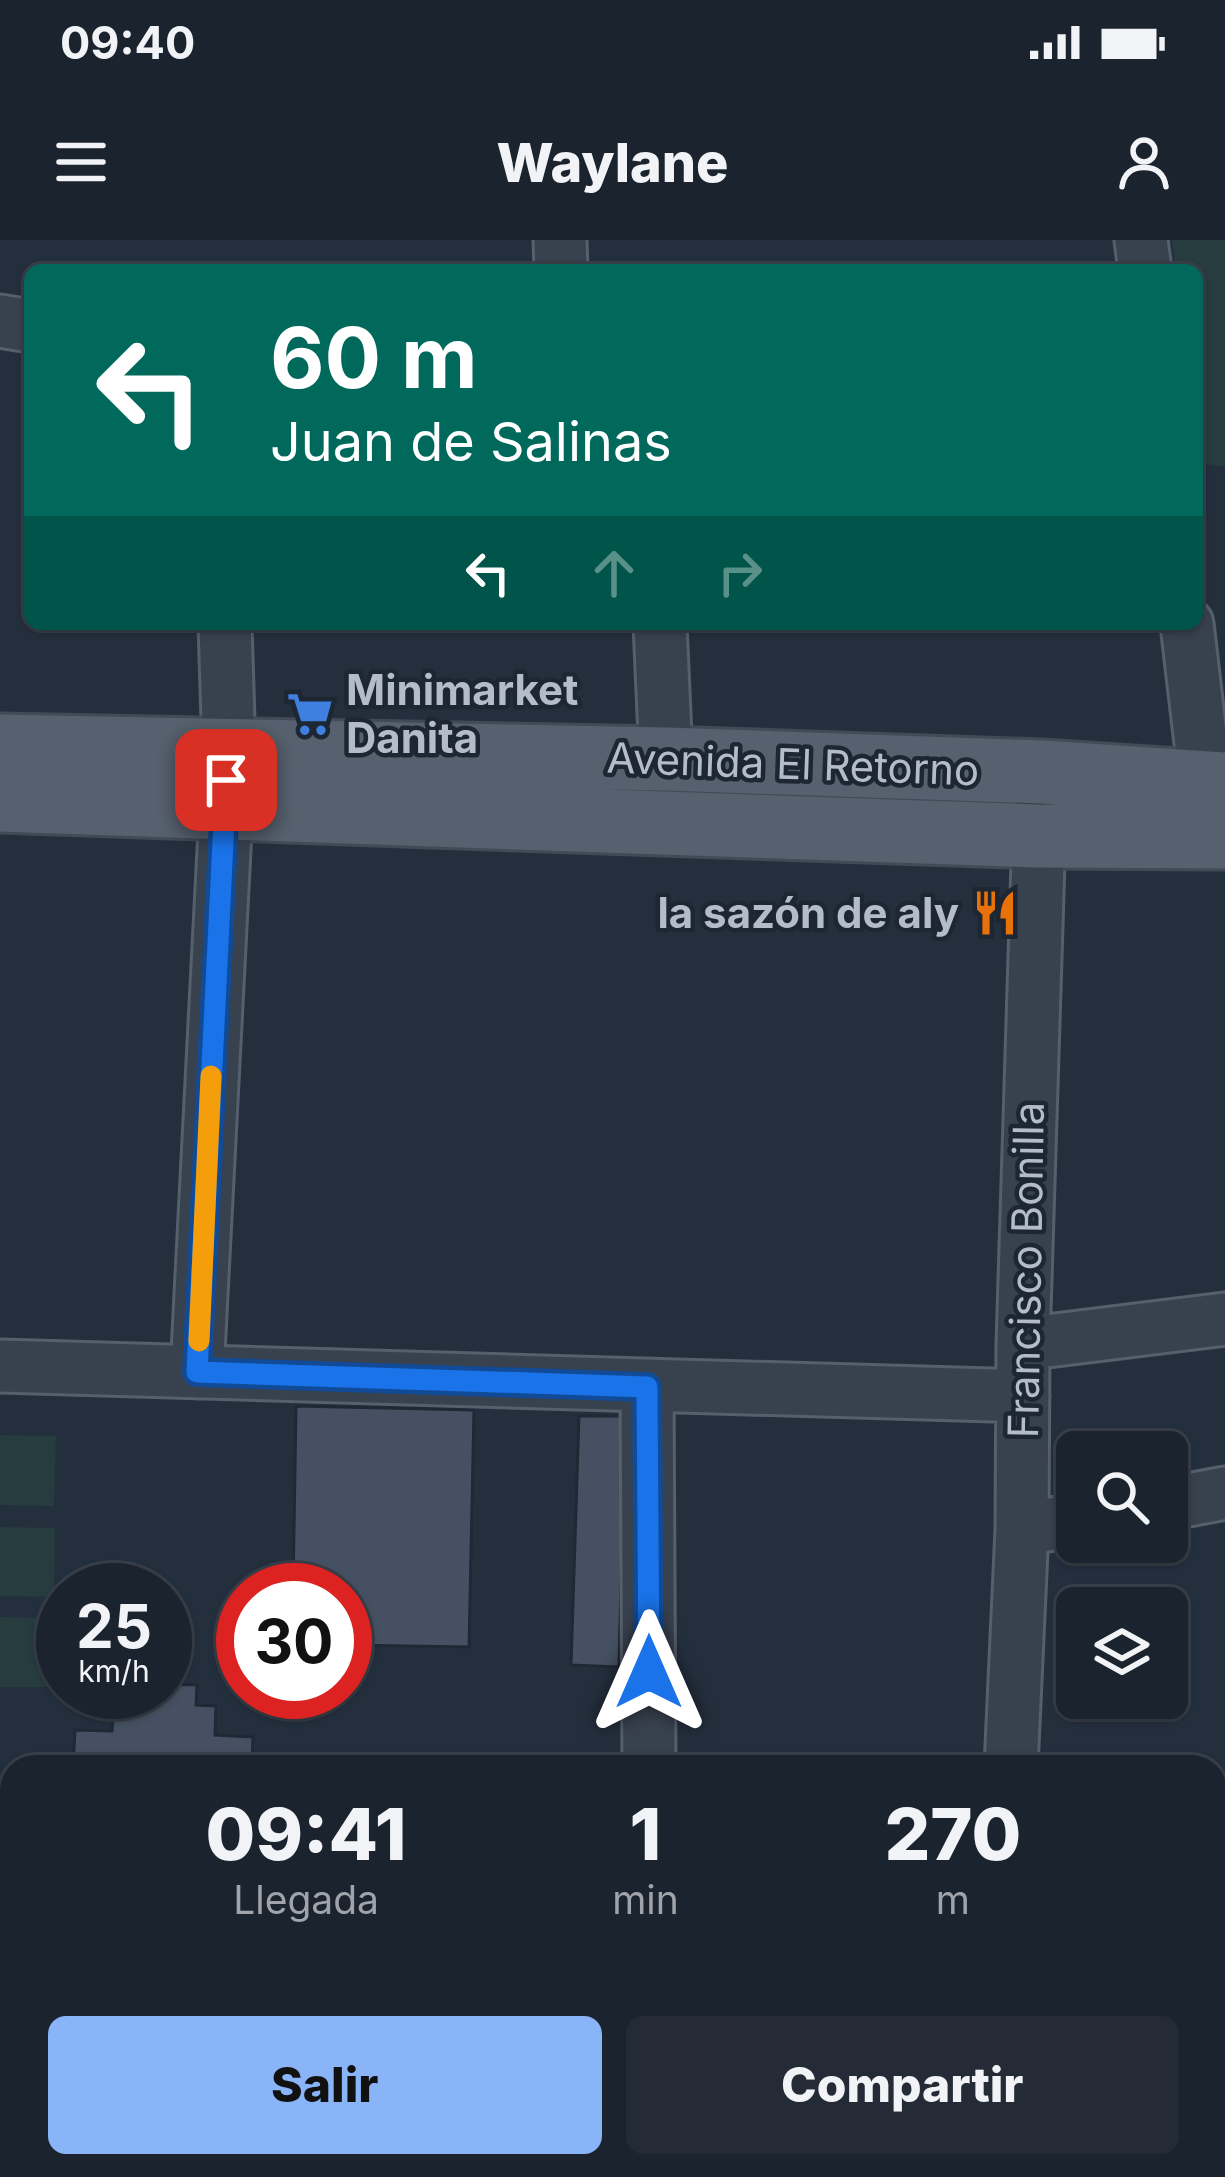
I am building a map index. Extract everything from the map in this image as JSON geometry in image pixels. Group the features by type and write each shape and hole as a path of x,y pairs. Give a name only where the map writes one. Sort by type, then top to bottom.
{"main road":[{"name":"Avenida El Retorno","path":"0,746 226,780 1037,836 1217,810"},
{"name":"Avenida El Retorno","path":"0,800 226,780 666,759 1042,772 1217,810"}],"street":[{"path":"197,1372 226,780 224,630"},
{"path":"660,630 666,759"},
{"path":"1188,630 1217,810"},
{"name":"Francisco Bonilla","path":"1013,1755 1042,772"},
{"path":"1022,1344 1225,1319"},
{"path":"0,1366 1022,1396"},
{"path":"647,1387 649,1755"},
{"path":"1188,1500 1225,1493"},
{"path":"1022,1529 1056,1523"}],"green space":[{"path":"1172,240 1225,240 1225,467 1203,464 1203,264 1175,264"},
{"path":"0,1435 56,1436 54,1506 0,1505"},
{"path":"0,1527 55,1528 54,1563 36,1563 36,1597 0,1596"},
{"path":"0,1617 36,1618 36,1687 0,1687"}],"building":[{"path":"296,1406 474,1410 469,1647 372,1645 372,1563 293,1563"},
{"path":"579,1416 625,1416 619,1667 571,1665"},
{"path":"192,1685 197,1685 196,1705 216,1706 215,1735 253,1737 252,1755 74,1755 75,1730 112,1731 113,1719 192,1719"}],"slow traffic":[{"path":"199,1341 211,1076"}],"place":[{"name":"Minimarket Danita","path":"310,714"},
{"name":"la sazón de aly","path":"995,913"}],"route":[{"path":"226,780 197,1372 647,1387 649,1672"}]}
